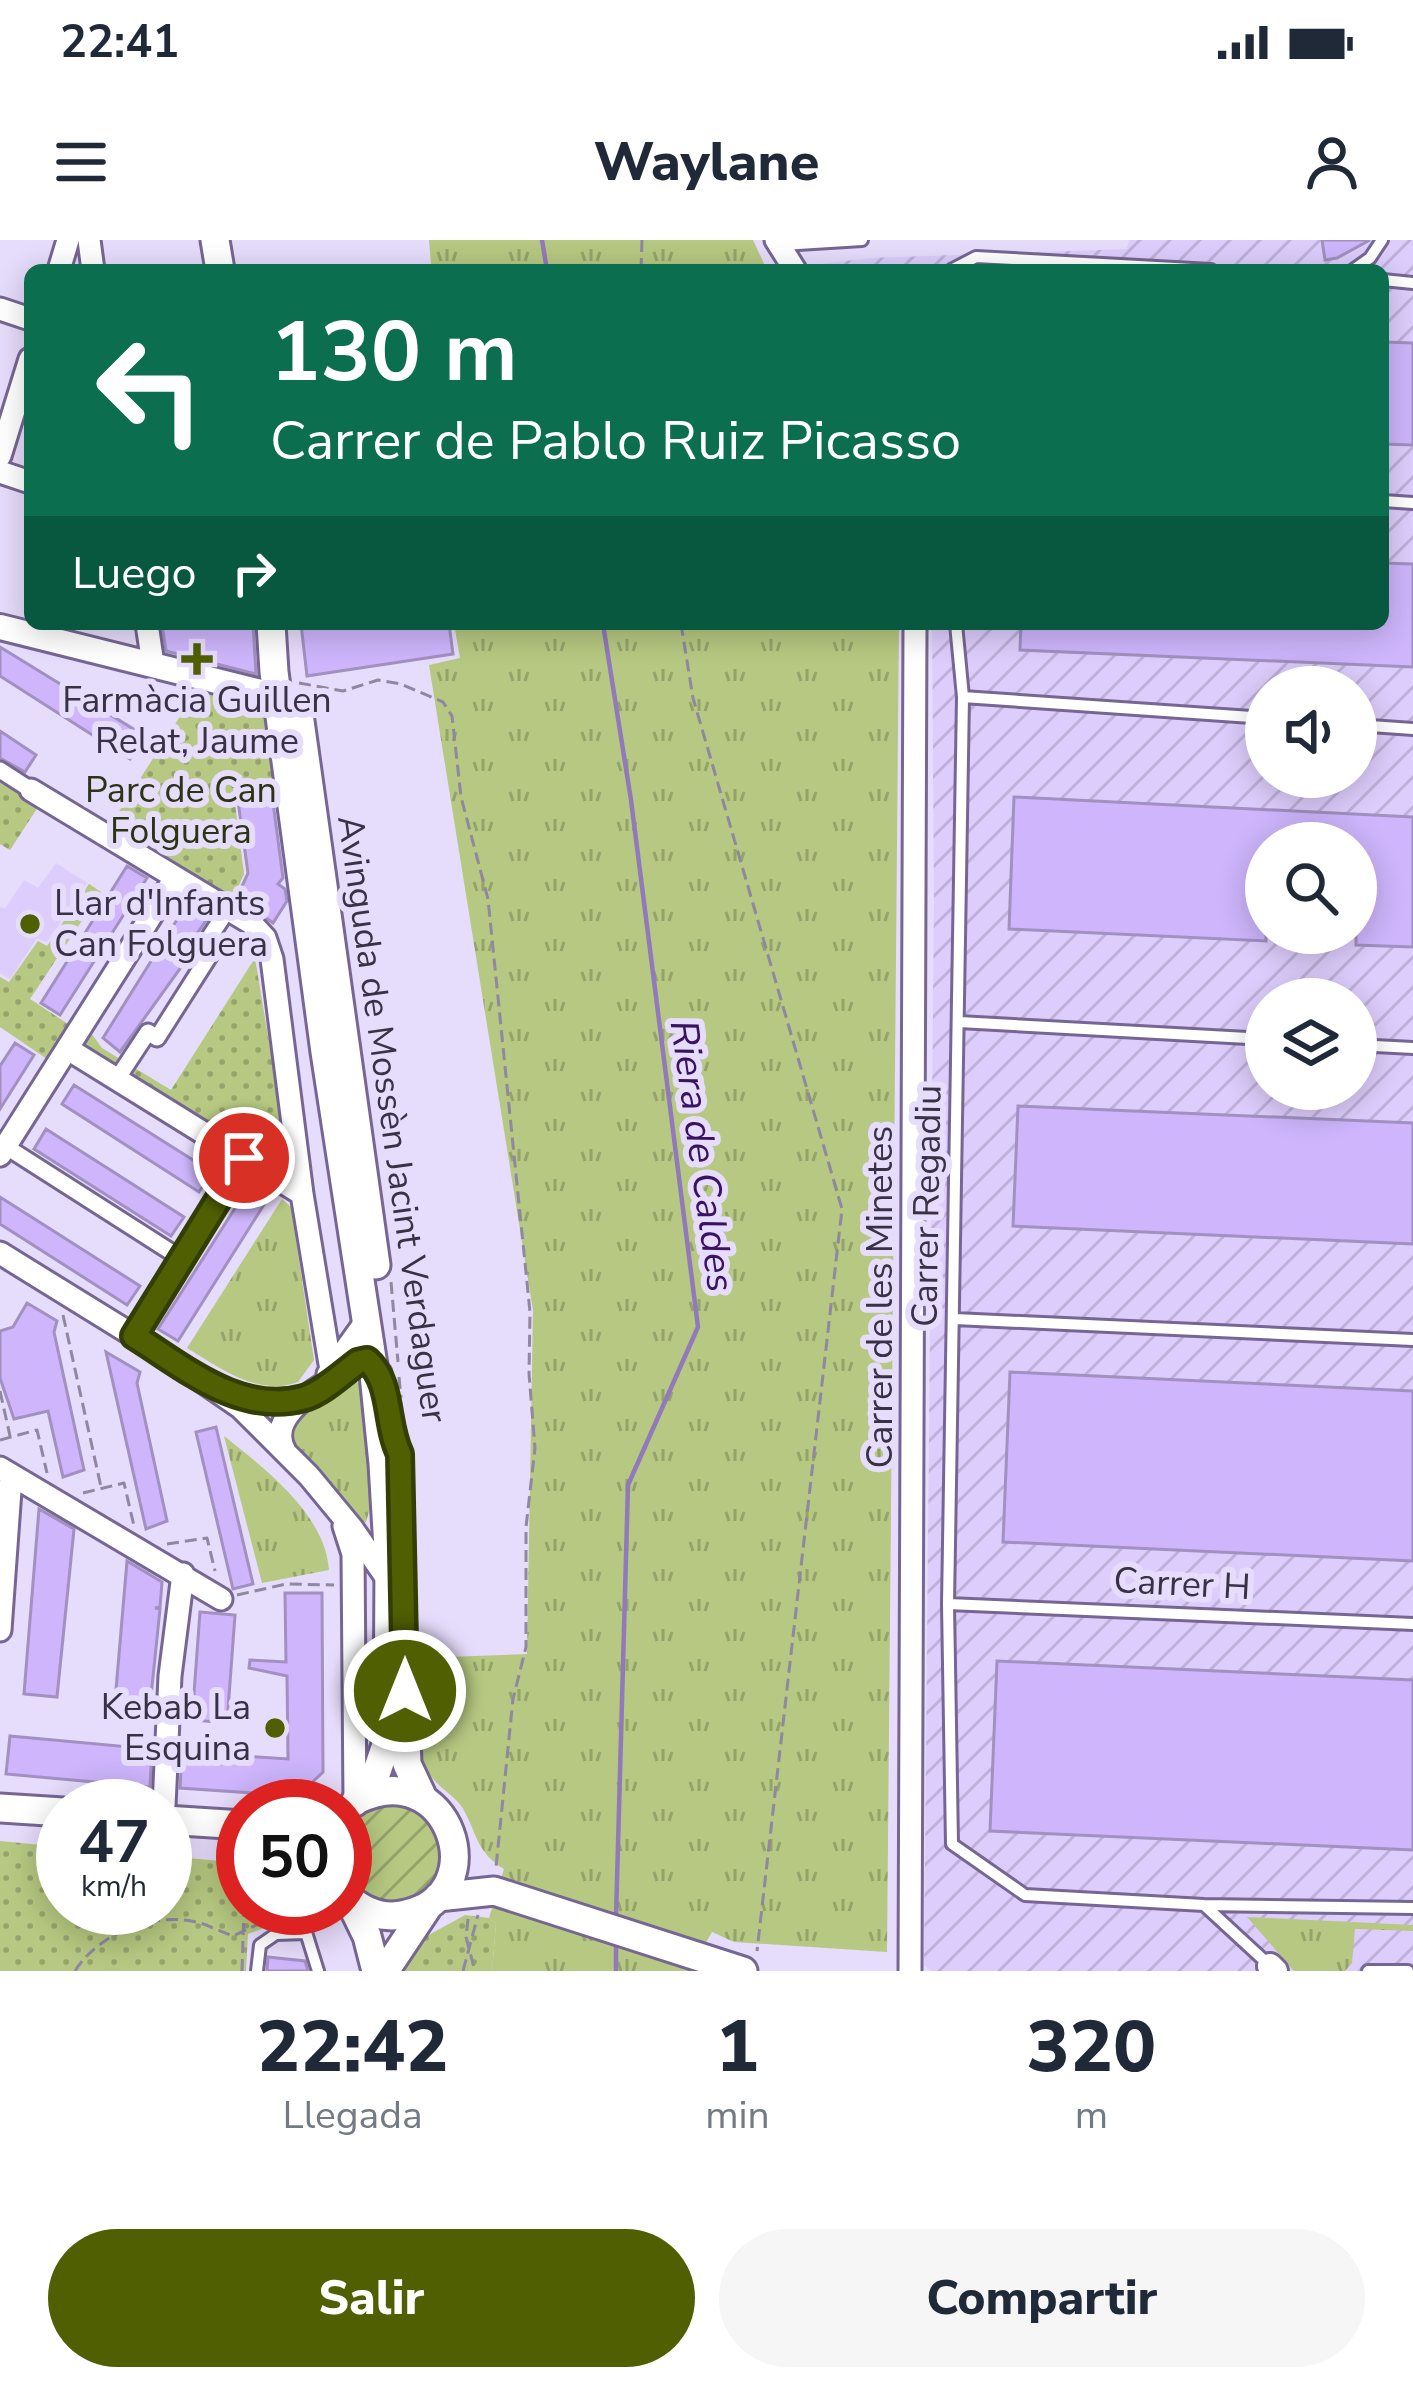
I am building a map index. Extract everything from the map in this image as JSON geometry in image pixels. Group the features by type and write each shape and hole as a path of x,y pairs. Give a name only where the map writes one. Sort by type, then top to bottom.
{"main road":[{"name":"Avinguda de Mossèn Jacint Verdaguer","path":"272,630 370,1363 388,1573 388,1738 372,1779"},
{"name":"Avinguda de Mossèn Jacint Verdaguer","path":"280,677 299,719 314,810 336,998 388,1347 400,1454 407,1764 423,1798 448,1824 454,1846 486,1903"},
{"path":"372,1797 388,1790 423,1798"},
{"path":"0,1808 36,1805"},
{"path":"381,1971 453,1868 454,1846"},
{"path":"372,1912 380,1916 414,1912 433,1901 486,1903 744,1970"},
{"path":"366,1935 381,1971"}],"street":[{"path":"0,456 24,378"},
{"path":"34,630 68,633 153,664 280,677"},
{"path":"148,630 153,664"},
{"name":"Carrer de les Minetes","path":"910,1971 915,630"},
{"path":"0,770 251,923 266,938 331,1370"},
{"path":"175,878 3,1150 182,1259"},
{"path":"117,1079 148,1032 157,1038 211,953 203,947 228,909"},
{"path":"68,1048 302,1194"},
{"path":"134,1336 244,1158"},
{"path":"0,1253 204,1381 286,1452 388,1573"},
{"name":"Avinguda de Mossèn Jacint Verdaguer","path":"286,1452 280,1442 282,1424 331,1370 366,1321"},
{"path":"204,1381 246,1399 310,1395 358,1362 370,1363"},
{"name":"Avinguda de Mossèn Jacint Verdaguer","path":"370,1363 380,1372 390,1434 400,1454"},
{"path":"0,1630 6,1472 221,1599"},
{"name":"Avinguda de Mossèn Jacint Verdaguer","path":"388,1573 395,1543 394,1512 402,1498"},
{"path":"332,1505 353,1554 349,1779"},
{"path":"166,1779 170,1676 182,1574"}],"lane":[{"path":"778,243 862,240"},
{"path":"1362,264 1382,240"},
{"path":"963,264 976,257 1103,264"},
{"name":"Carrer Regadiu","path":"957,630 963,697 949,1604 952,1844 1025,1895 1204,1905"},
{"path":"963,697 1245,717"},
{"path":"1377,726 1413,729"},
{"path":"959,1022 1245,1039"},
{"path":"1377,1046 1413,1048"},
{"path":"955,1318 1413,1340"},
{"name":"Carrer H","path":"949,1604 1413,1624"},
{"path":"1204,1905 1413,1908"},
{"path":"1204,1905 1272,1968"},
{"path":"257,1971 260,1945 275,1935"},
{"path":"306,1935 316,1970"},
{"path":"1368,1971 1408,1971"}],"path":[{"path":"682,630 693,698 842,1209 744,1970"},
{"path":"280,677 343,692 378,680 443,702 452,716 461,797 488,898 530,1312 535,1448 526,1527 526,1647 513,1699 486,1903 463,1971"},
{"path":"57,1288 101,1489"},
{"path":"0,1391 10,1437"},
{"path":"0,1440 37,1430 54,1500 124,1483 139,1548 207,1538 221,1599 286,1583 354,1585"},
{"path":"475,1971 466,1923 486,1903"},
{"path":"75,1971 111,1936 151,1921 194,1921 216,1929"},
{"path":"242,1971 244,1935"}],"shaded area":[{"path":"1129,240 1413,240 1413,1971 931,1971 924,1965 932,630 1389,630 1389,264 820,264 1127,249"},
{"name":"Llar d'Infants Can Folguera","path":"56,863 87,883 47,942 37,938 10,979 0,973 0,907 5,909 24,880 38,888"}],"green space":[{"path":"429,240 753,240 764,264 431,264"},
{"path":"455,630 899,630 887,1952 734,1942 712,1932 690,1971 492,1971 496,1924 489,1918 504,1869 482,1849 462,1807 434,1780 420,1753 416,1722 419,1658 527,1654 533,1310 429,665 460,658"},
{"name":"Parc de Can Folguera","path":"199,687 268,705 281,783 233,788 244,874 232,900 270,926 269,930 107,830"},
{"path":"0,778 40,804 10,850 0,844"},
{"path":"89,884 101,892 30,999 68,1024 47,1059 0,1027 0,977 9,982 38,941 47,946"},
{"path":"255,958 291,1174 79,1047 88,1029 102,1048 171,1090"},
{"path":"282,1199 291,1207 314,1360 298,1382 268,1386 240,1378 187,1348"},
{"path":"350,1378 360,1384 371,1505 366,1522 359,1521 286,1440 290,1425"},
{"path":"224,1436 305,1512 317,1530 329,1570 262,1583"},
{"path":"406,1792 455,1847 414,1913 372,1902 372,1799"},
{"path":"0,1841 36,1844 36,1935 192,1935 192,1858 216,1861 216,1935 248,1935 246,1971 0,1971"},
{"path":"465,1915 489,1918 496,1924 492,1971 403,1971 427,1936"},
{"path":"1247,1917 1413,1925 1413,1931 1355,1929 1352,1963 1345,1971 1294,1971"}],"building":[{"path":"1322,240 1370,240 1325,260"},
{"path":"1389,342 1413,343 1413,445 1389,444"},
{"path":"1389,563 1413,564 1413,667 1020,650 1021,630 1389,630"},
{"path":"163,630 253,630 256,674 166,651"},
{"path":"302,630 450,630 453,654 307,676"},
{"path":"0,647 135,730 143,739 130,759 0,676"},
{"path":"0,731 36,755 25,772 0,758"},
{"path":"271,787 283,878 278,884 285,889 287,901 273,923 237,897 248,873 237,794"},
{"path":"1014,797 1413,817 1413,947 1377,946 1377,822 1245,822 1245,940 1009,929"},
{"path":"127,866 147,878 60,1015 41,1003"},
{"path":"188,902 209,916 192,941 192,952 120,1052 103,1038"},
{"path":"15,1043 34,1055 0,1109 0,1066"},
{"path":"74,1085 212,1172 199,1192 62,1104"},
{"path":"1018,1106 1413,1123 1413,1244 1013,1226"},
{"path":"46,1129 184,1217 171,1236 34,1149"},
{"path":"246,1191 265,1203 178,1341 158,1329"},
{"path":"0,1197 140,1286 127,1305 0,1224"},
{"path":"27,1303 57,1321 54,1332 84,1470 63,1477 48,1411 14,1419 0,1378 0,1331 13,1327"},
{"path":"106,1352 140,1372 137,1383 167,1521 146,1529"},
{"path":"1010,1372 1413,1391 1413,1561 1003,1542"},
{"path":"216,1427 253,1584 233,1589 196,1432"},
{"path":"39,1509 74,1529 57,1697 24,1694"},
{"path":"127,1561 162,1582 160,1607 155,1608 160,1609 150,1706 115,1701"},
{"path":"285,1593 322,1593 323,1772 316,1779 216,1779 216,1790 192,1789 192,1779 180,1779 182,1751 224,1754 227,1761 229,1755 288,1759 287,1676 249,1668 250,1660 286,1662"},
{"path":"200,1612 235,1615 227,1723 192,1720"},
{"path":"997,1661 1413,1680 1413,1850 990,1831"},
{"path":"10,1736 152,1749 150,1779 6,1774"},
{"path":"268,1957 305,1961 308,1971 267,1971"}],"waterway":[{"name":"Riera de Caldes","path":"542,240 546,264"},
{"name":"Riera de Caldes","path":"604,630 631,800 698,1327 628,1485 616,1917"},
{"name":"Riera de Caldes","path":"616,1940 616,1971"}],"place":[{"name":"Farmàcia Guillen Relat, Jaume","path":"197,659"},
{"name":"Llar d'Infants Can Folguera","path":"30,924"},
{"name":"Kebab La Esquina","path":"275,1728"}],"route":[{"path":"244,1158 134,1336 204,1381 266,1402 305,1398 358,1362 367,1360 380,1372 390,1434 400,1454 405,1691"}]}
